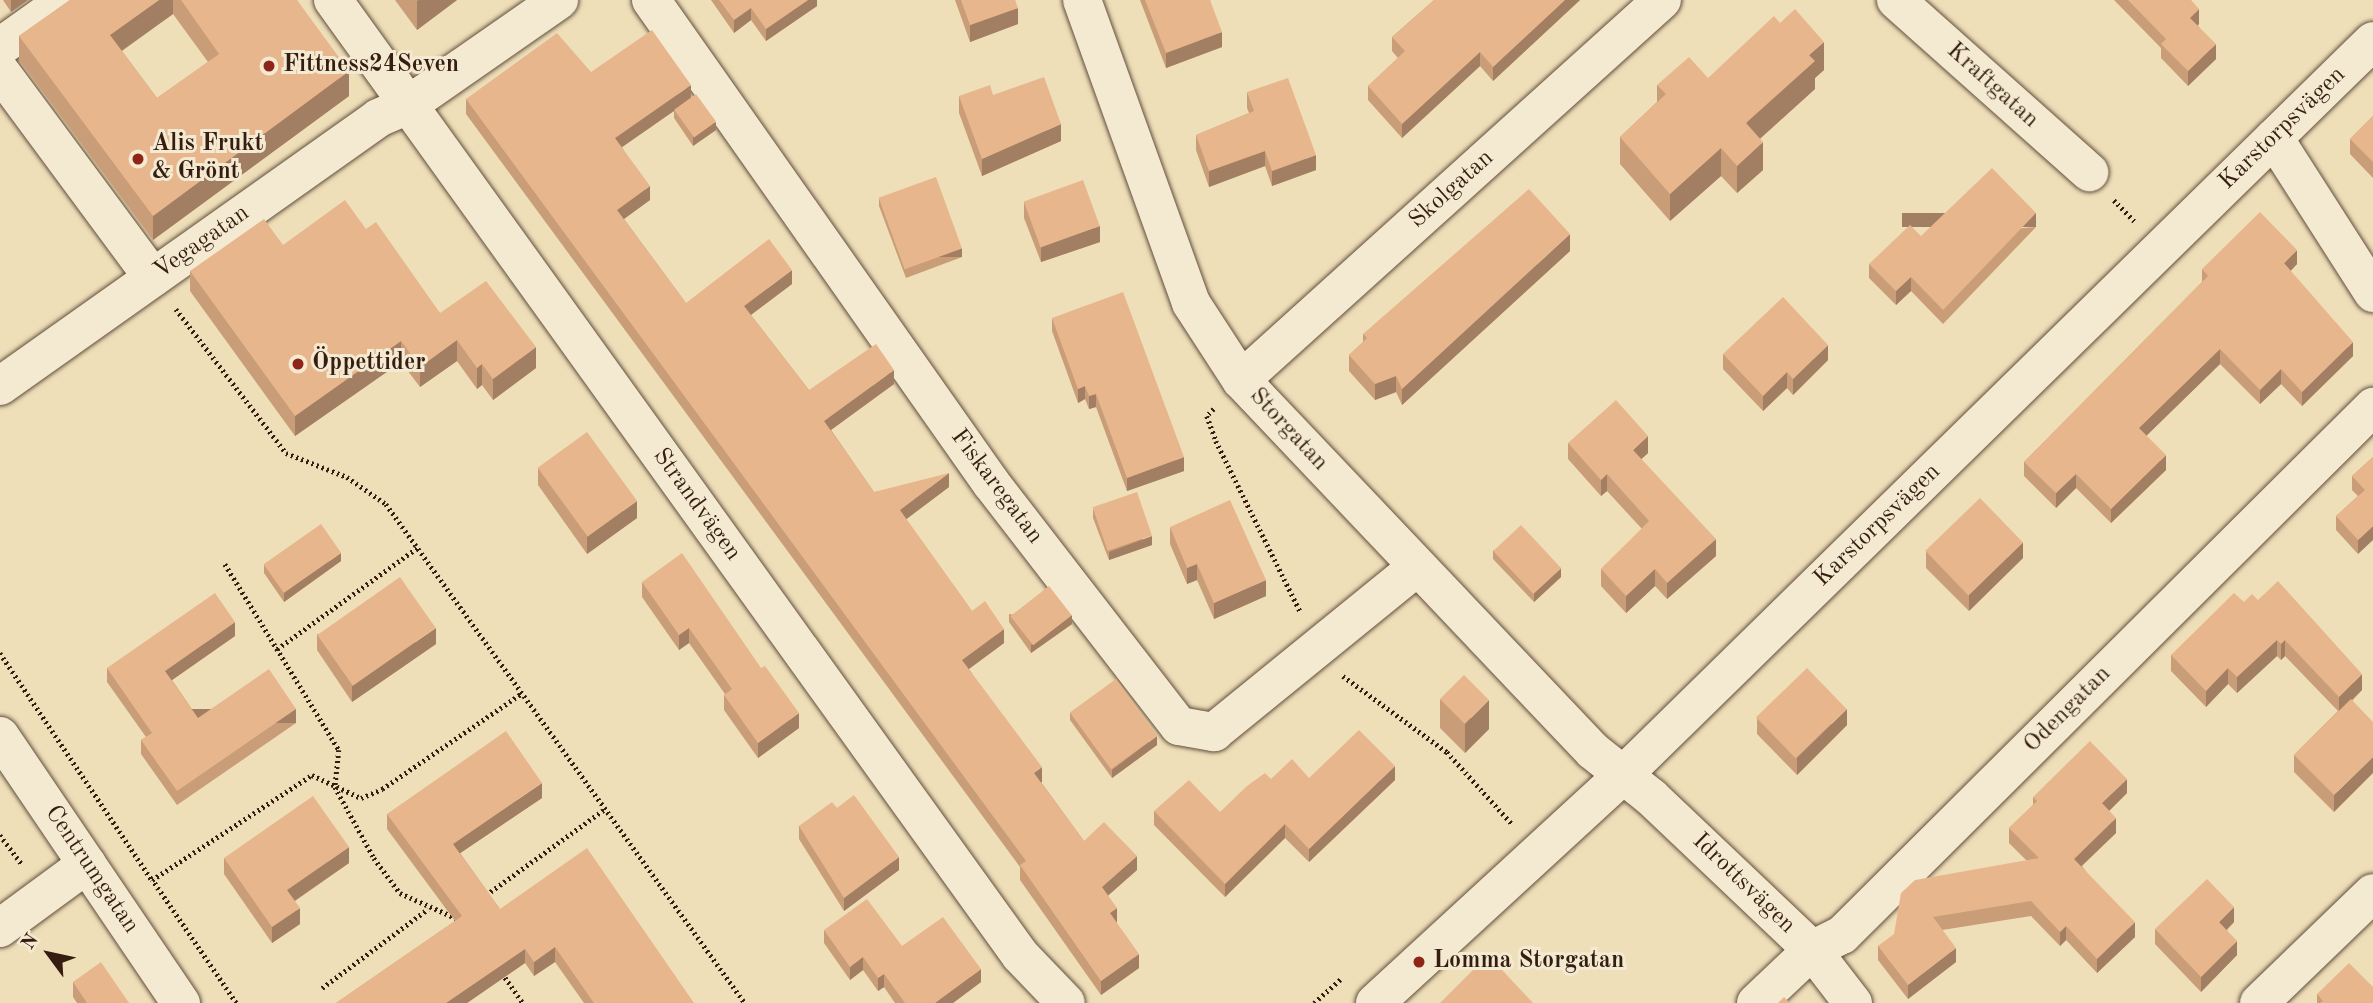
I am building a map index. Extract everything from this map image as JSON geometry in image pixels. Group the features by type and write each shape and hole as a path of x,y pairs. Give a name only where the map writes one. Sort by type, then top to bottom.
{"street":[{"path":"0,47 66,0"},
{"name":"Strandvägen","path":"333,0 1020,955 1066,1003"},
{"name":"Vegagatan","path":"0,386 378,118 408,105 559,0"},
{"name":"Fiskaregatan","path":"651,0 991,483 1180,726 1214,732 1416,568"},
{"name":"Storgatan","path":"1082,0 1191,303 1241,380 1416,568 1593,751 1623,775"},
{"name":"Skolgatan","path":"1241,380 1662,0"},
{"name":"Kraftgatan","path":"1896,0 2088,172"},
{"name":"Karstorpsvägen","path":"1375,1003 1623,775 2373,41"},
{"path":"0,71 153,278"},
{"path":"2274,138 2373,293"},
{"name":"Odengatan","path":"1756,1003 1812,950 1842,935 2373,407"},
{"name":"Centrumgatan","path":"0,736 181,1003"},
{"name":"Idrottsvägen","path":"1623,775 1812,950 1853,1003"},
{"path":"0,928 87,864"},
{"path":"2259,1003 2373,893"}],"path":[{"path":"153,278 286,453 347,477 386,504 745,1003"},
{"path":"277,649 417,548"},
{"path":"225,564 339,750 335,787 400,893 429,909 468,922"},
{"path":"236,1003 152,880 312,775 361,798 382,789 522,693"},
{"path":"476,902 606,808"},
{"path":"322,988 429,909"},
{"path":"454,918 465,910"},
{"path":"495,962 523,1003"}],"building":[{"path":"70,0 159,0 110,35 157,98 219,54 181,0 297,0 349,71 153,216 19,36"},
{"path":"719,0 808,0 766,29 751,8 734,20"},
{"path":"961,0 1015,0 1018,8 970,25"},
{"path":"1145,0 1210,0 1222,32 1166,53"},
{"path":"1434,0 1565,0 1493,67 1480,52 1402,124 1368,86 1405,51 1392,37"},
{"path":"2128,0 2191,0 2199,9 2190,18 2216,44 2188,71 2161,44 2166,39"},
{"path":"1795,9 1824,42 1809,55 1815,61 1746,123 1763,142 1737,166 1721,148 1670,194 1620,137 1666,94 1657,85 1689,57 1708,78 1774,16 1780,23"},
{"path":"652,30 691,85 615,138 650,186 617,210 686,303 769,239 792,270 744,306 809,390 876,344 894,370 824,421 874,492 949,473 900,510 972,611 985,601 1004,629 962,660 1042,767 1034,773 1084,841 1104,822 1137,856 1102,887 1117,908 1110,913 1139,954 1101,981 1020,865 1026,861 466,99 557,33 591,72"},
{"path":"1044,77 1061,124 982,159 959,96 990,85 993,95"},
{"path":"1288,78 1316,155 1272,171 1265,151 1209,171 1196,135 1254,111 1247,92"},
{"path":"696,94 716,122 694,137 674,110"},
{"path":"2373,116 2373,162 2350,139"},
{"path":"1992,168 2036,213 1943,310 1911,277 1896,291 1869,264 1910,225 1921,236"},
{"path":"936,177 962,248 905,269 879,198"},
{"path":"1083,180 1100,226 1041,248 1024,202"},
{"path":"1529,189 1570,234 1402,389 1396,376 1375,384 1349,355 1367,338 1363,334"},
{"name":"Öppettider","path":"345,200 366,229 376,222 440,313 486,281 536,347 493,379 482,364 477,368 457,340 420,367 401,341 295,416 190,271 264,219 283,245"},
{"path":"2260,212 2297,250 2284,263 2353,342 2302,392 2281,369 2260,390 2220,349 2139,428 2166,455 2111,509 2076,474 2056,493 2024,462 2208,276 2202,269"},
{"path":"1123,292 1184,457 1127,478 1096,394 1089,396 1085,386 1078,389 1052,318"},
{"path":"1783,297 1828,345 1793,379 1787,372 1763,396 1723,354"},
{"path":"1616,400 1648,436 1633,450 1716,539 1667,583 1655,569 1626,596 1601,569 1649,521 1607,474 1601,480 1568,443"},
{"path":"587,432 637,501 588,537 538,468"},
{"path":"2373,457 2373,526 2358,540 2336,516 2365,490 2352,476"},
{"path":"1137,492 1152,535 1108,551 1093,507"},
{"path":"1980,498 2023,543 1968,595 1925,551"},
{"path":"1230,500 1266,580 1214,603 1197,564 1187,568 1170,527"},
{"path":"321,524 341,553 284,593 264,564"},
{"path":"1521,525 1561,568 1533,594 1493,551"},
{"path":"682,553 761,668 765,666 799,713 758,743 724,695 732,689 689,628 679,635 642,582"},
{"path":"400,577 436,628 353,686 317,635"},
{"path":"2278,581 2362,674 2339,697 2285,640 2281,644 2277,640 2237,677 2228,668 2206,691 2171,655 2234,593 2244,602 2252,594 2258,600"},
{"path":"1049,586 1072,615 1033,645 1010,616"},
{"path":"215,593 235,622 165,671 198,718 269,669 296,709 177,791 141,740 152,733 107,668"},
{"path":"1807,668 1847,709 1796,758 1756,717"},
{"path":"1464,675 1489,700 1465,724 1440,699"},
{"path":"1116,679 1157,736 1111,769 1070,713"},
{"path":"2351,699 2373,722 2373,757 2334,795 2294,755"},
{"path":"1359,730 1395,766 1309,849 1285,824 1225,884 1154,811 1189,780 1220,812 1247,786 1265,773 1271,779 1292,759 1309,778"},
{"path":"506,731 542,783 453,844 500,909 587,848 694,1003 594,1003 555,947 534,962 525,949 446,1003 336,1003 462,916 387,814"},
{"path":"2090,741 2127,779 2102,803 2116,818 2074,859 2135,922 2097,959 2066,926 2060,932 2031,901 1933,917 1956,948 1908,985 1878,946 1894,934 1901,893 1915,880 2039,858 2009,828 2037,801 2033,797"},
{"path":"854,795 899,857 844,898 799,826 832,802 837,808"},
{"path":"313,796 349,847 287,890 300,908 272,927 224,858"},
{"path":"2207,879 2234,907 2219,922 2237,941 2201,977 2155,929"},
{"path":"867,899 902,946 943,917 981,969 935,1003 905,1003 884,974 878,978 863,957 850,967 824,930"},
{"path":"1488,955 1533,1003 1440,1003"},
{"path":"101,962 129,1003 87,1003 73,982"},
{"path":"2349,963 2373,987 2373,1003 2320,1003 2323,1001 2317,994"},
{"path":"1784,997 1790,1003 1778,1003"}],"place":[{"name":"Fittness24Seven","path":"269,66"},
{"name":"Alis Frukt & Grönt","path":"138,159"},
{"name":"Öppettider","path":"298,364"},
{"name":"Lomma Storgatan","path":"1419,962"}]}
